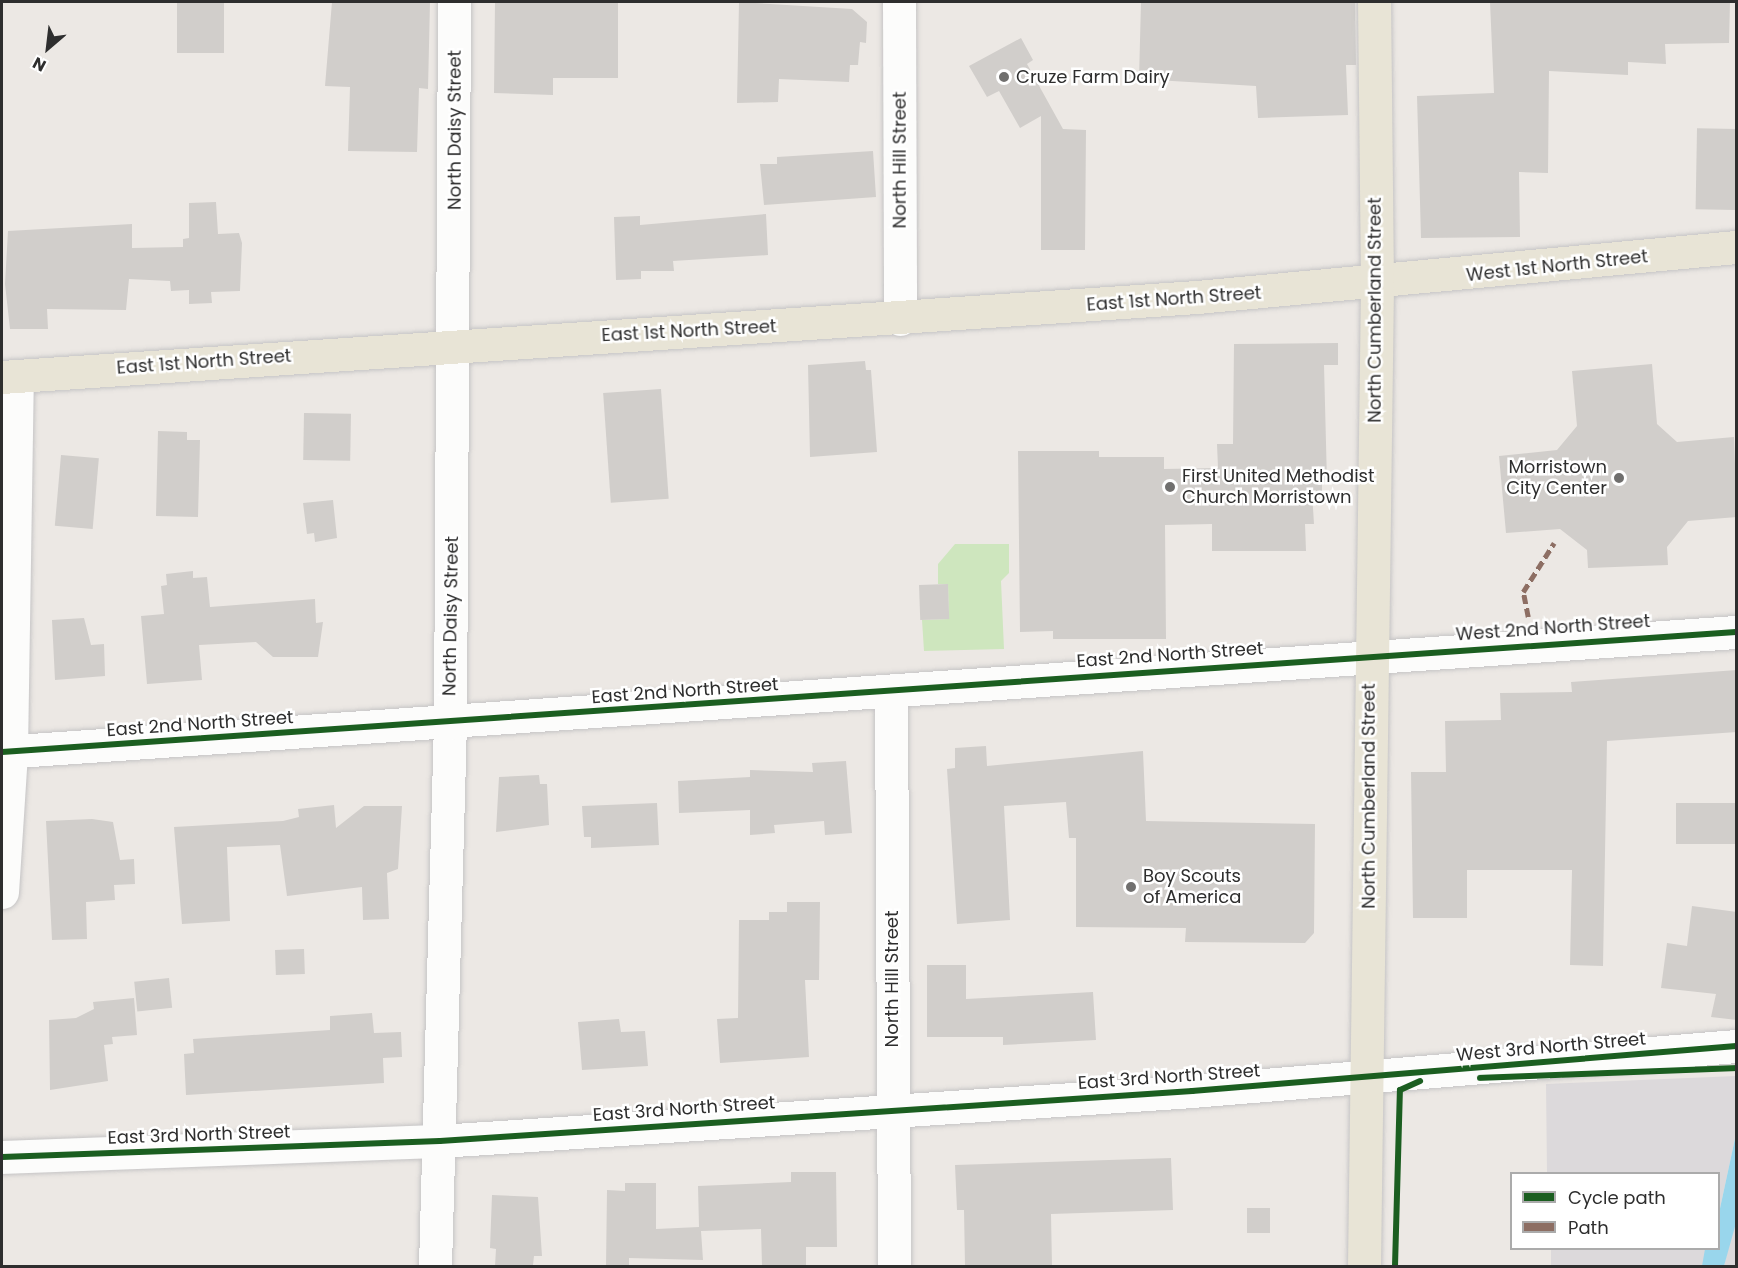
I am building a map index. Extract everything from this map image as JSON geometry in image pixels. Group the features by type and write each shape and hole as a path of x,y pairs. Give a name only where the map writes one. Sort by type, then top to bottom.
{"main road":[{"name":"North Cumberland Street","path":"1365,1266 1377,284 1374,2"},
{"name":"West 1st North Street","path":"1377,284 1737,247"},
{"name":"East 1st North Street","path":"9,376 455,345 900,319 1377,284"}],"street":[{"name":"North Daisy Street","path":"435,1266 450,723 455,345 454,2"},
{"name":"North Hill Street","path":"899,2 900,319"},
{"path":"2,892 6,751 9,376"},
{"name":"West 2nd North Street","path":"1371,655 1737,632"},
{"name":"East 2nd North Street","path":"6,751 891,692 1371,655"},
{"name":"North Hill Street","path":"891,692 894,1266"},
{"name":"West 3rd North Street","path":"1367,1078 1737,1046"},
{"name":"East 3rd North Street","path":"2,1157 440,1141 1367,1078"}],"shaded area":[{"path":"1736,1076 1736,1134 1720,1208 1720,1172 1547,1172 1546,1084"},
{"path":"1736,1221 1736,1266 1724,1266 1727,1253"},
{"path":"1551,1250 1705,1250 1705,1266 1551,1266"}],"green space":[{"path":"955,544 1009,544 1009,573 1001,581 1004,649 924,651 922,620 949,619 948,584 938,584 938,564"}],"water":[{"path":"1736,1134 1736,1223 1724,1266 1702,1266 1705,1250 1720,1250 1720,1208"}],"building":[{"path":"177,2 224,2 224,53 177,53"},
{"path":"332,2 430,2 428,89 419,88 417,152 348,151 350,87 325,86"},
{"path":"495,2 618,2 618,78 553,78 553,95 494,93"},
{"path":"739,2 852,9 867,22 866,43 860,42 858,65 850,65 849,82 779,79 778,102 737,103"},
{"path":"1141,2 1355,2 1356,65 1346,65 1348,115 1258,118 1256,86 1139,79"},
{"path":"1490,2 1730,2 1729,43 1665,44 1666,64 1628,62 1628,75 1549,71 1548,173 1519,172 1520,237 1421,238 1417,96 1494,93"},
{"path":"1021,38 1033,60 1027,64 1063,129 1086,130 1085,250 1041,250 1041,116 1020,128 999,91 987,97 969,66"},
{"path":"1697,128 1736,129 1736,210 1696,209"},
{"path":"873,151 876,197 764,205 760,164 777,164 777,157"},
{"path":"216,202 218,234 239,233 242,243 240,291 211,292 212,303 189,304 189,290 171,291 170,281 129,279 126,310 47,309 48,329 10,329 5,284 8,231 132,224 132,248 183,247 183,239 189,238 189,203"},
{"path":"766,214 768,255 673,261 674,271 641,271 641,279 616,280 614,217 640,216 640,225"},
{"name":"First United Methodist Church Morristown","path":"1338,343 1338,365 1324,365 1327,482 1322,482 1322,492 1312,492 1314,524 1305,524 1306,551 1212,551 1212,524 1165,525 1166,639 1053,639 1053,631 1020,632 1018,451 1099,451 1099,457 1164,457 1164,469 1218,468 1217,444 1233,444 1234,344"},
{"path":"865,361 866,370 871,370 877,452 810,457 808,365"},
{"name":"Morristown City Center","path":"1652,364 1657,424 1677,442 1734,437 1737,517 1688,521 1667,547 1668,565 1588,568 1587,550 1560,529 1506,533 1499,456 1557,450 1577,426 1572,371"},
{"path":"661,389 669,499 611,503 603,393"},
{"path":"304,413 351,414 350,461 303,460"},
{"path":"158,431 187,432 187,440 200,440 198,517 156,516"},
{"path":"61,455 99,458 93,529 55,526"},
{"path":"333,500 337,538 315,542 314,533 307,534 303,503"},
{"path":"193,571 193,578 207,577 210,607 315,599 316,623 323,622 318,657 273,657 256,642 199,645 202,680 147,684 141,616 164,614 161,586 167,585 166,574"},
{"path":"948,584 949,619 920,620 919,585"},
{"path":"84,618 91,645 104,644 105,676 55,680 52,620"},
{"path":"1737,670 1737,732 1607,741 1603,966 1570,965 1572,870 1467,870 1467,918 1413,918 1411,772 1446,772 1445,721 1501,720 1500,693 1572,692 1571,682"},
{"path":"986,746 987,766 1143,751 1146,821 1315,824 1314,933 1305,943 1185,942 1186,928 1076,927 1076,838 1069,838 1066,802 1004,806 1010,920 957,924 947,769 955,768 955,748"},
{"path":"846,761 852,833 825,835 824,821 774,825 775,833 750,835 750,810 679,813 678,781 750,777 750,770 813,772 812,763"},
{"path":"539,775 540,784 547,784 549,825 496,832 499,777"},
{"path":"657,803 659,845 591,848 591,837 584,837 582,806"},
{"path":"1676,803 1736,803 1736,844 1676,844"},
{"path":"334,805 336,828 364,806 402,806 398,869 387,873 389,919 363,920 362,887 287,896 280,845 227,847 230,921 182,924 174,827 283,821 299,817 298,809"},
{"path":"92,819 113,822 120,860 134,859 135,884 114,885 115,900 86,902 87,939 52,940 46,821"},
{"path":"787,902 820,902 819,980 805,980 809,1057 720,1063 717,1019 738,1018 739,920 769,920 769,912 787,912"},
{"path":"1692,906 1737,912 1737,1020 1711,1017 1716,994 1661,988 1667,943 1687,946"},
{"path":"304,949 305,974 276,975 275,950"},
{"path":"927,965 966,965 966,999 1093,992 1096,1040 1003,1045 1003,1037 927,1037"},
{"path":"169,978 172,1008 137,1011 134,982"},
{"path":"134,998 137,1035 112,1037 113,1044 104,1045 108,1081 50,1090 49,1020 76,1018 94,1009 93,1002"},
{"path":"372,1013 374,1033 401,1032 402,1057 383,1058 384,1083 186,1095 184,1054 194,1053 193,1039 330,1030 330,1016"},
{"path":"619,1019 621,1032 645,1031 648,1066 582,1070 578,1022"},
{"path":"1171,1158 1173,1210 1051,1214 1052,1266 965,1266 964,1210 957,1210 955,1165"},
{"path":"791,1172 836,1172 837,1247 806,1247 806,1266 762,1266 761,1229 701,1231 703,1260 629,1258 629,1266 606,1266 607,1190 625,1191 625,1183 656,1183 656,1229 699,1227 698,1186 791,1182"},
{"path":"492,1195 538,1197 542,1256 534,1256 533,1265 495,1266 496,1249 490,1248"},
{"path":"1247,1208 1270,1208 1270,1233 1247,1233"}],"marked path":[{"path":"1528,617 1523,592 1554,543"}],"cycle path":[{"path":"2,752 1736,632"},
{"path":"2,1157 440,1141 1192,1091 1736,1046"},
{"path":"1480,1078 1736,1068"},
{"path":"1395,1266 1400,1090 1420,1081"}],"place":[{"name":"Cruze Farm Dairy","path":"1004,77"},
{"name":"Morristown City Center","path":"1619,478"},
{"name":"First United Methodist Church Morristown","path":"1170,487"},
{"name":"Boy Scouts of America","path":"1131,887"}]}
